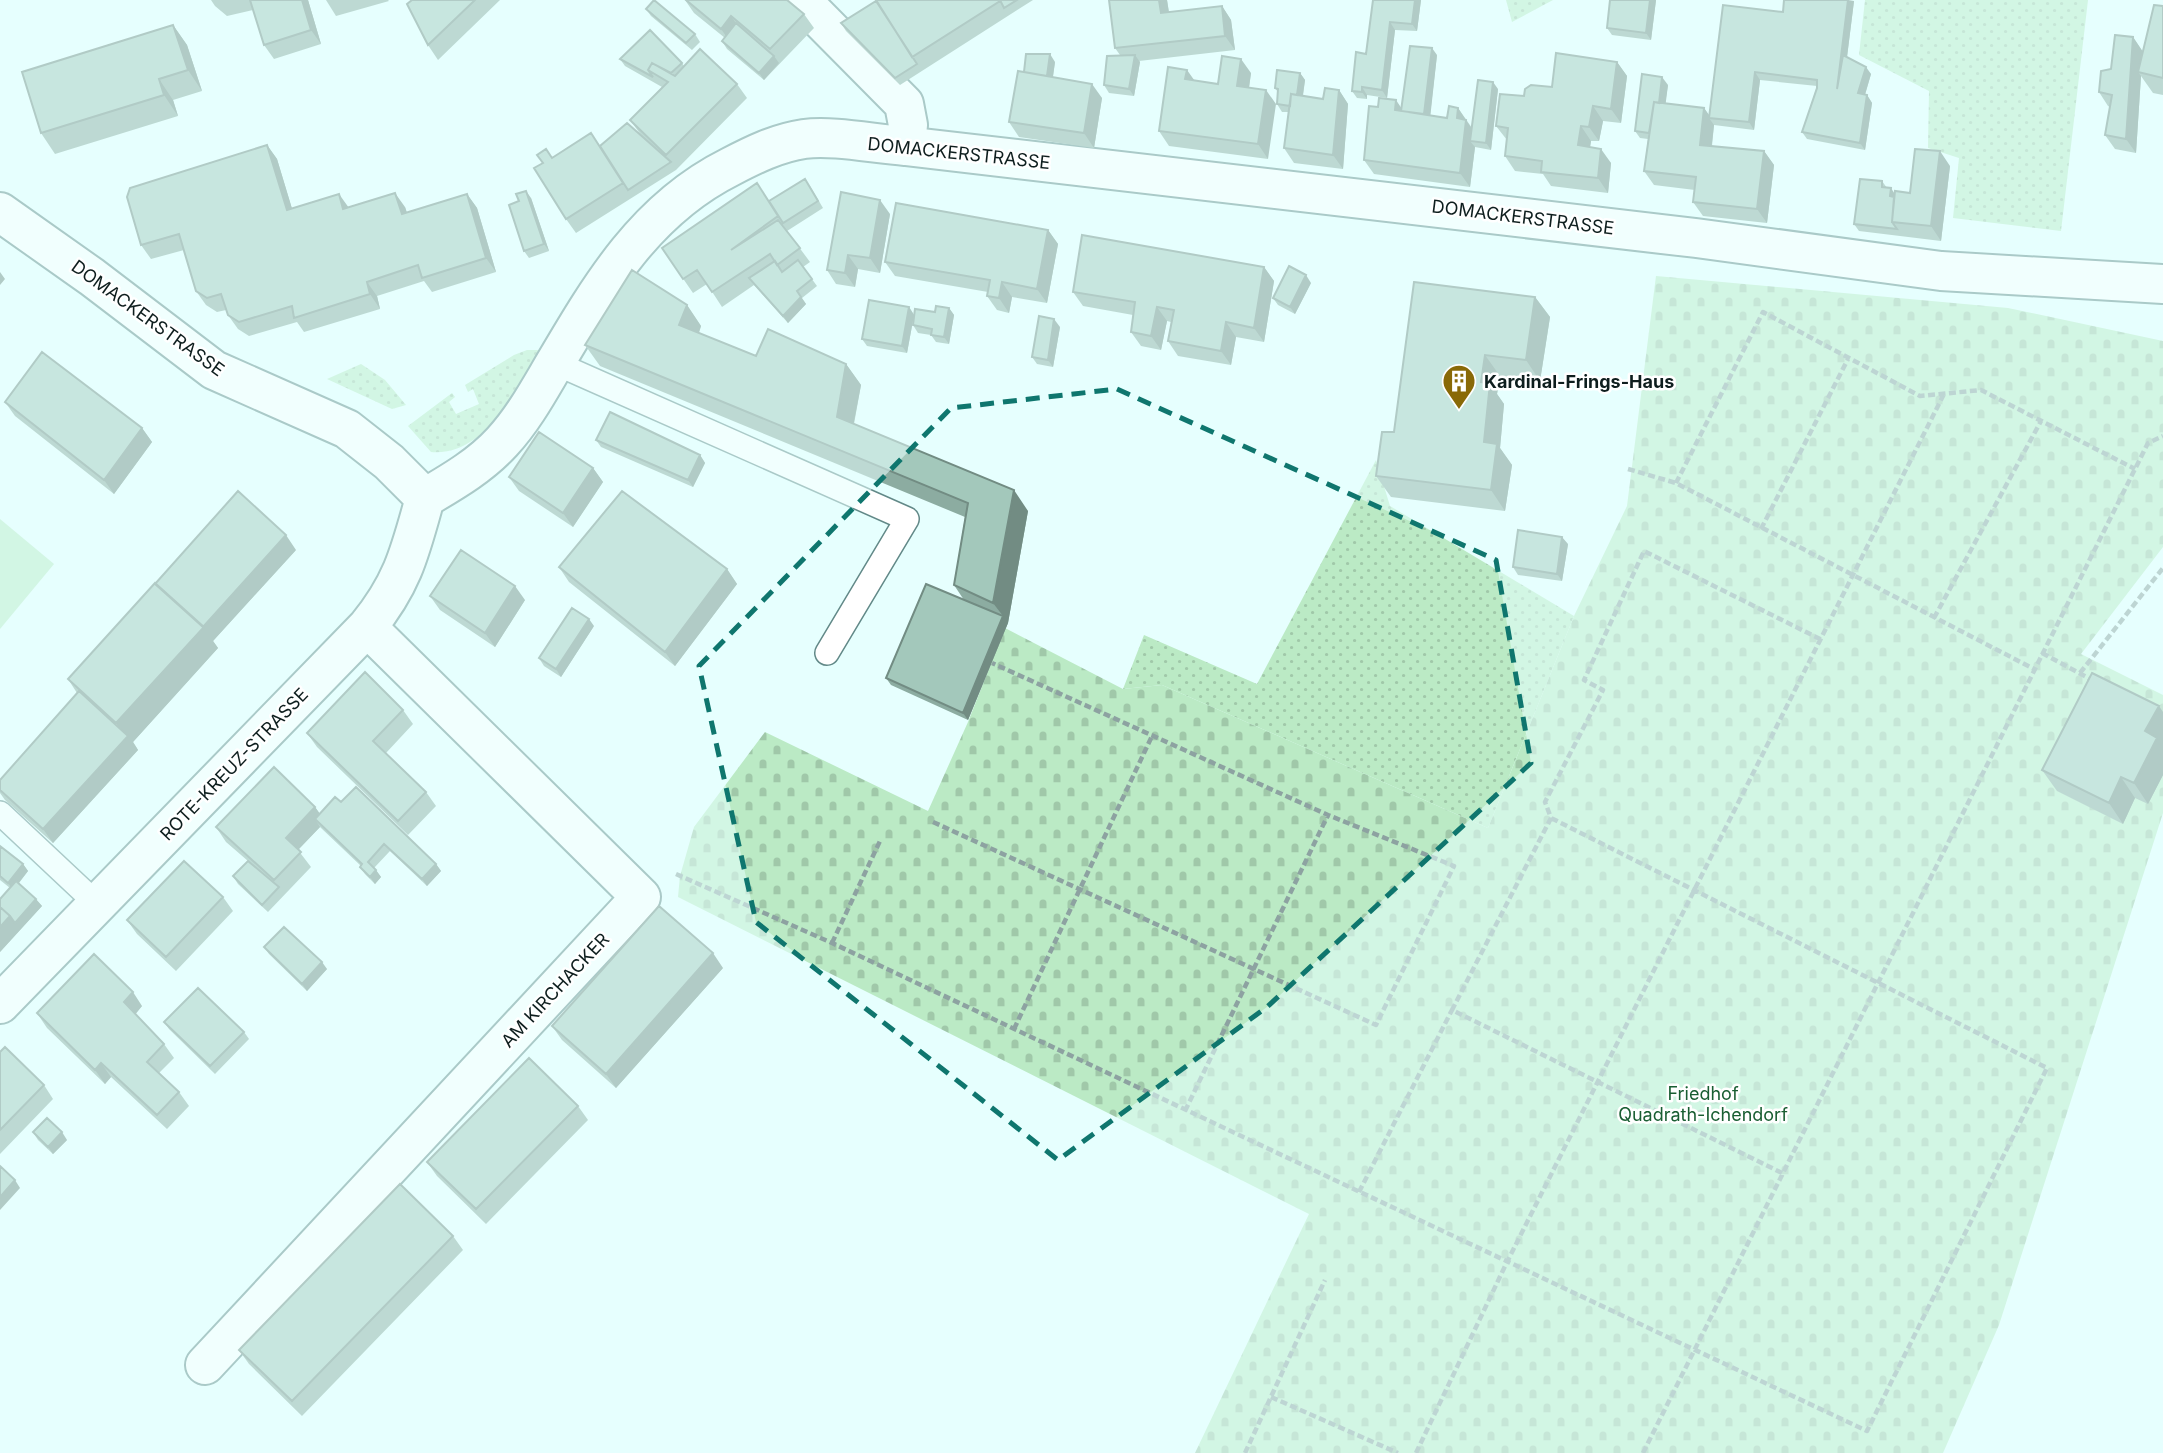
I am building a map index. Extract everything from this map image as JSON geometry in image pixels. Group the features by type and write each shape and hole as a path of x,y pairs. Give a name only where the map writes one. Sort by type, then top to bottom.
{"street":[{"path":"801,0 904,104 908,125 905,146"},
{"name":"DOMACKERSTRASSE","path":"0,212 92,277 214,370 348,429 389,462 425,498 473,469 501,443 525,414 631,244 682,196 713,175 772,147 806,139 905,146 1696,238 1941,271 2163,284"},
{"name":"ROTE-KREUZ-STRASSE","path":"0,1004 367,627 391,598 406,567 425,498"},
{"path":"367,627 641,897"},
{"name":"AM KIRCHACKER","path":"205,1365 641,897"}],"lane":[{"path":"555,363 907,519 827,653"},
{"path":"0,813 97,905"}],"path":[{"path":"1676,483 1763,312 1920,396 1981,390 2135,469"},
{"path":"1761,529 1848,359"},
{"path":"1416,1453 1507,1262 1855,577 1944,394"},
{"path":"1934,618 2041,421"},
{"path":"1643,1453 2148,443 2163,436"},
{"path":"1628,469 1676,483 2034,669"},
{"path":"641,897 669,871 832,943 1867,1432 2047,1068 1552,818 1545,802 1603,690 1584,680 1644,551 1822,640"},
{"path":"2080,673 2163,568"},
{"path":"2042,653 2103,686"},
{"path":"933,822 1376,1025 1454,866 1328,815 992,663"},
{"path":"1014,1029 1152,736"},
{"path":"1185,1111 1328,815"},
{"path":"1359,1192 1552,818"},
{"path":"832,943 880,841"},
{"path":"1452,1010 1783,1173"},
{"path":"1245,1453 1325,1280"},
{"path":"1271,1397 1398,1453"}],"highlighted area":[{"path":"1117,389 1496,560 1531,763 1267,1007 1058,1160 756,922 699,666 951,408"}],"green space":[{"path":"1506,0 1553,0 1512,22"},
{"path":"1865,0 2088,0 2061,231 1953,218 1959,158 1928,148 1929,91 1859,55"},
{"name":"Friedhof Quadrath-Ichendorf","path":"1656,276 2008,308 2163,341 2163,547 2081,654 2163,695 2163,813 1999,1325 1943,1453 1195,1453 1309,1214 678,897 680,876 694,827 765,732 928,811 968,722 1005,628 1123,689 1162,685 1488,828 1574,616 1627,506"},
{"path":"527,350 541,350 497,418 468,444 431,452 408,426 452,393 455,397 449,402 456,414 479,404 473,389 468,392 465,385"},
{"path":"361,364 385,380 406,405 392,409 327,379"},
{"path":"1376,460 1390,506 1574,616 1488,828 1162,685 1123,689 1144,635 1257,684"},
{"path":"0,519 54,564 0,629"}],"building":[{"path":"250,0 302,0 311,30 264,45"},
{"path":"412,0 475,0 428,45 407,4"},
{"path":"654,0 695,34 686,43 646,9"},
{"path":"686,0 787,0 804,14 770,49 731,16 721,29"},
{"path":"876,0 999,0 1000,1 912,57"},
{"path":"1000,0 1017,0 1004,8"},
{"path":"1109,0 1159,0 1161,13 1222,6 1225,36 1115,48"},
{"path":"1373,0 1415,0 1412,24 1390,22 1382,90 1362,87 1362,92 1352,91 1356,52 1366,54"},
{"path":"1610,0 1650,0 1646,33 1607,28"},
{"path":"1784,0 1848,0 1837,89 1843,55 1866,67 1858,93 1867,95 1860,143 1802,132 1817,88 1817,80 1755,72 1749,122 1709,118 1723,5 1783,12"},
{"path":"876,1 917,64 895,78 841,23"},
{"path":"2154,5 2163,6 2163,78 2138,72"},
{"path":"736,23 774,56 759,73 722,41"},
{"path":"173,25 188,70 159,79 164,95 41,133 22,72"},
{"path":"650,30 682,63 671,73 652,63 648,70 653,77 620,59"},
{"path":"2115,35 2133,37 2126,139 2105,135 2112,95 2099,92 2101,71 2111,69"},
{"path":"1410,46 1432,48 1424,114 1401,111"},
{"path":"700,49 737,84 666,155 630,120 668,82 648,70 652,63 675,76"},
{"path":"1556,53 1617,62 1611,109 1593,106 1589,127 1581,126 1578,145 1601,149 1598,178 1541,172 1542,161 1505,156 1508,128 1496,126 1500,94 1524,96 1525,89 1531,85 1552,87"},
{"path":"1026,54 1050,54 1047,76 1024,72"},
{"path":"1135,55 1129,89 1104,85 1107,56"},
{"path":"1222,56 1241,59 1237,86 1266,90 1258,144 1159,131 1168,67 1187,70 1185,79 1218,84"},
{"path":"1277,70 1300,73 1297,95 1291,94 1290,106 1277,104"},
{"path":"1018,71 1092,84 1084,133 1009,122"},
{"path":"1642,74 1662,77 1659,103 1654,102 1649,133 1635,131"},
{"path":"1478,80 1493,82 1486,143 1470,141"},
{"path":"1325,88 1339,90 1333,155 1284,148 1291,94 1323,99"},
{"path":"1379,98 1396,100 1395,110 1447,118 1449,106 1458,108 1457,118 1466,120 1460,173 1364,160 1369,106 1378,107"},
{"path":"1654,102 1704,108 1700,145 1764,151 1757,209 1693,202 1696,177 1644,171"},
{"path":"627,123 671,162 628,190 600,146"},
{"path":"591,133 623,183 566,219 534,168 543,163 537,155 546,149 552,158"},
{"path":"267,145 287,210 339,194 343,209 395,193 402,214 467,194 486,258 422,278 418,265 367,282 370,294 294,318 292,306 239,322 228,315 221,294 207,298 196,291 179,234 141,245 127,197 130,188"},
{"path":"1915,149 1940,151 1931,226 1892,222 1895,191 1910,193"},
{"path":"805,179 818,201 783,223 769,201"},
{"path":"1860,179 1882,181 1882,187 1891,188 1890,196 1894,197 1892,222 1897,229 1854,224"},
{"path":"757,183 778,216 731,250 778,220 800,248 777,265 770,254 712,292 697,270 683,279 662,248"},
{"path":"526,191 544,244 524,251 509,205 519,201 516,194"},
{"path":"841,192 880,200 870,258 848,255 845,273 827,270"},
{"path":"896,203 1048,230 1037,289 1002,282 999,298 987,296 990,280 885,262"},
{"path":"1082,235 1264,267 1254,328 1226,322 1221,351 1168,341 1174,310 1157,307 1151,336 1131,332 1135,302 1073,292"},
{"path":"798,260 812,279 797,291 801,297 783,316 749,278 775,261 782,272"},
{"path":"1289,266 1306,275 1290,307 1273,298"},
{"path":"632,270 687,305 679,325 756,356 768,329 846,364 837,417 1014,490 993,603 954,585 968,503 585,345"},
{"name":"Kardinal-Frings-Haus","path":"1414,282 1535,297 1526,360 1485,355 1481,382 1490,383 1484,442 1497,444 1491,490 1376,476 1382,432 1394,432"},
{"path":"869,300 909,307 902,346 862,339"},
{"path":"936,306 949,308 944,337 931,335 932,329 913,325 915,309 935,312"},
{"path":"1039,316 1054,319 1048,360 1032,357"},
{"path":"42,352 142,428 104,480 5,402"},
{"path":"610,412 700,455 688,480 596,440"},
{"path":"539,432 593,468 563,513 509,477"},
{"path":"238,491 286,535 203,627 155,584"},
{"path":"622,491 727,569 665,652 559,567"},
{"path":"1518,530 1562,537 1557,574 1513,567"},
{"path":"461,550 515,586 485,633 430,596"},
{"path":"155,583 204,627 116,723 68,679"},
{"path":"926,584 1003,616 963,713 886,678"},
{"path":"572,608 589,619 556,669 539,658"},
{"path":"365,672 403,710 373,741 426,792 398,821 307,733"},
{"path":"2092,673 2159,706 2145,731 2157,738 2134,783 2121,777 2109,803 2042,770"},
{"path":"79,691 128,736 43,829 0,790 0,780"},
{"path":"274,767 315,807 286,838 301,852 274,880 216,827"},
{"path":"356,787 436,864 422,879 384,844 368,862 376,870 370,877 360,867 362,864 315,819 335,797 341,802"},
{"path":"0,846 23,864 8,883 0,876"},
{"path":"184,861 223,897 166,957 127,920"},
{"path":"248,861 279,887 262,905 233,876"},
{"path":"16,881 36,899 15,923 0,907 0,899"},
{"path":"659,906 713,953 606,1074 552,1026"},
{"path":"0,907 10,916 0,927"},
{"path":"284,927 322,962 302,984 264,947"},
{"path":"94,954 133,992 124,1002 164,1044 147,1062 179,1092 157,1115 101,1063 95,1070 37,1013"},
{"path":"198,988 244,1032 210,1066 164,1022"},
{"path":"5,1047 44,1085 0,1130 0,1052"},
{"path":"529,1058 578,1106 476,1209 427,1162"},
{"path":"47,1118 62,1132 48,1147 33,1132"},
{"path":"0,1166 15,1180 0,1197"},
{"path":"400,1184 453,1236 292,1401 239,1350"}],"place":[{"name":"Kardinal-Frings-Haus","path":"1459,411"}]}
